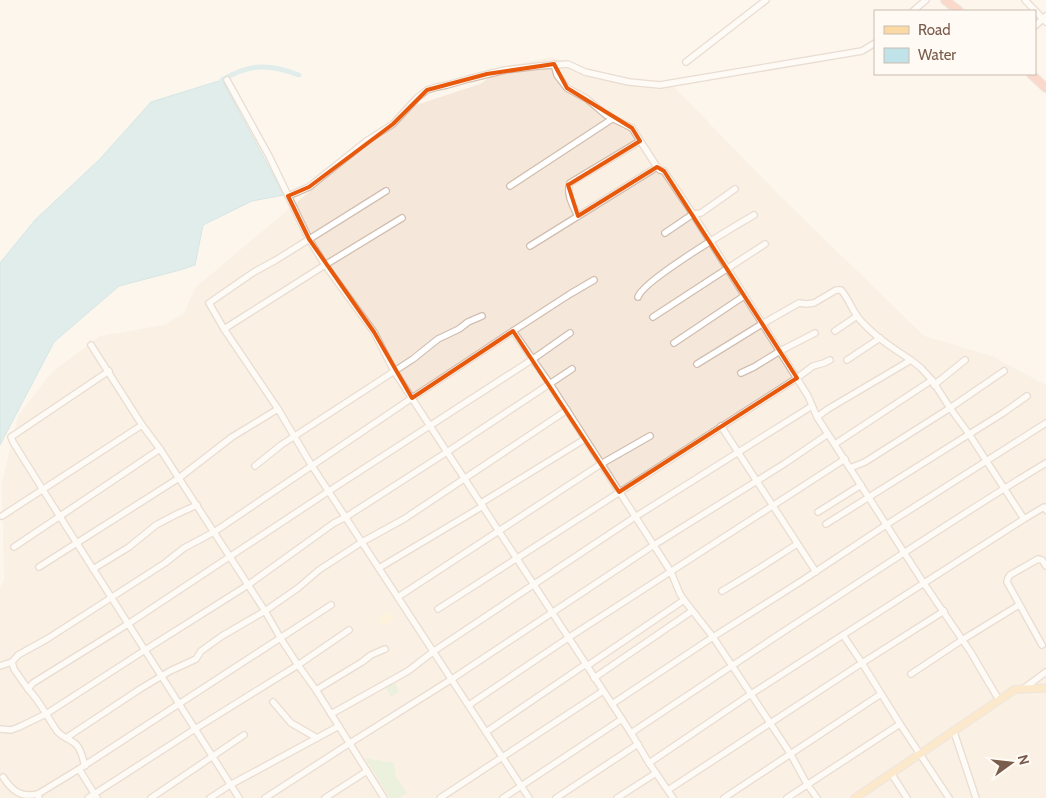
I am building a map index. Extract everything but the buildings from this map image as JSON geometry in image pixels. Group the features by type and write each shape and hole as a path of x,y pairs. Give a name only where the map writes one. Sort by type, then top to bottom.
{"highway":[{"path":"945,0 958,10"},
{"path":"1032,75 1046,88"}],"main road":[{"path":"855,798 863,796 891,773 1014,690 1046,688"}],"street":[{"path":"686,62 766,0"},
{"path":"914,10 926,0"},
{"path":"1025,0 1036,10"},
{"path":"288,196 309,187 368,140 393,124 427,90 487,74 505,70 568,64 585,72 629,82 660,85 862,52 874,44"},
{"path":"554,64 557,75 567,88 587,99 612,119 632,128 660,170 664,171 797,378 808,396 817,417 904,553 944,611 999,700"},
{"path":"227,80 269,156 309,239 325,265 374,332 394,371 673,798"},
{"path":"510,186 612,119"},
{"path":"578,216 569,194 570,183 640,141"},
{"path":"530,246 658,167"},
{"path":"664,233 693,214 701,213 735,189"},
{"path":"386,191 254,272 208,303 529,798"},
{"path":"638,298 639,292 662,274 754,214"},
{"path":"224,329 402,218"},
{"path":"653,317 765,244"},
{"path":"0,666 12,662 18,655 47,639 111,598 184,548 214,532 513,331 594,280"},
{"path":"697,364 799,303 814,303 836,290 841,290 862,323 922,368 969,434 1024,519"},
{"path":"674,343 744,296"},
{"path":"255,466 280,444 413,359 438,340 482,316"},
{"path":"835,331 857,316"},
{"path":"513,331 550,384 654,545 671,572 684,600 713,637 790,753 817,798"},
{"path":"28,689 33,683 128,624 570,333"},
{"path":"741,373 815,333"},
{"path":"847,360 880,338"},
{"path":"91,344 142,425 160,449 230,556 298,666 316,690 383,797"},
{"path":"438,609 797,378 812,366 830,360"},
{"path":"817,417 911,360"},
{"path":"835,444 965,360"},
{"path":"0,729 11,730 46,714 248,585 334,522 346,517 572,369"},
{"path":"109,371 11,437 239,798"},
{"path":"850,468 865,462 1004,371"},
{"path":"826,524 1003,413 1026,396"},
{"path":"331,714 408,671 434,651 635,517 812,406"},
{"path":"39,567 178,478 232,437 278,409"},
{"path":"66,738 162,676 196,658 222,636 265,611 298,588 319,570 362,542 404,519 567,410"},
{"path":"612,704 1046,423"},
{"path":"2,516 142,425"},
{"path":"721,426 816,572"},
{"path":"265,798 452,679 654,545 784,464 828,434"},
{"path":"398,597 602,464 650,436"},
{"path":"379,568 482,505 585,438"},
{"path":"14,547 160,449"},
{"path":"469,705 640,591 845,460"},
{"path":"631,733 731,665 1004,488 1046,463"},
{"path":"818,512 861,485"},
{"path":"93,569 129,547 156,525 197,505"},
{"path":"649,762 923,582 1045,508"},
{"path":"722,591 749,576 758,568 797,544"},
{"path":"1042,645 1007,582 1010,575 1038,560 1042,560 1046,566"},
{"path":"486,732 684,600"},
{"path":"3,777 9,786 20,794 39,796 332,605"},
{"path":"911,674 1019,605"},
{"path":"594,678 692,611"},
{"path":"668,790 862,662 944,611"},
{"path":"88,798 96,796 195,729 298,666 349,630"},
{"path":"843,635 949,798"},
{"path":"316,690 371,655 385,649"},
{"path":"12,662 14,669 34,695 59,734 74,743 80,750 82,768 96,796"},
{"path":"1023,688 1046,672"},
{"path":"440,798 603,691"},
{"path":"724,798 881,694"},
{"path":"273,702 291,723 317,738"},
{"path":"504,798 622,719"},
{"path":"787,798 900,724"},
{"path":"210,798 230,785 339,726"},
{"path":"954,732 976,798"},
{"path":"151,798 244,735"},
{"path":"556,798 638,744"},
{"path":"325,798 367,771"},
{"path":"617,798 656,773"},
{"path":"891,773 907,798"}],"highlighted area":[{"path":"554,64 567,88 632,128 640,141 568,185 578,216 657,167 664,171 797,378 619,492 513,331 412,398 374,332 309,239 288,196 309,187 393,124 427,90 487,74"}],"shaded area":[{"path":"552,57 605,75 673,86 780,196 924,336 992,356 1046,385 1046,798 0,798 0,588 4,579 2,482 18,416 51,373 100,336 164,325 184,313 196,287 410,107 480,84 506,66"}],"green space":[{"path":"394,680 399,692 391,697 385,687"},
{"path":"365,758 394,763 396,777 407,793 399,798 390,798"}],"sand":[{"path":"391,612 395,620 382,627 377,619"}],"water":[{"path":"222,80 284,195 252,201 203,225 195,265 119,286 54,342 0,445 0,263 35,220 100,159 151,102"}],"waterway":[{"path":"222,80 241,71 259,67 278,68 299,75"}]}
